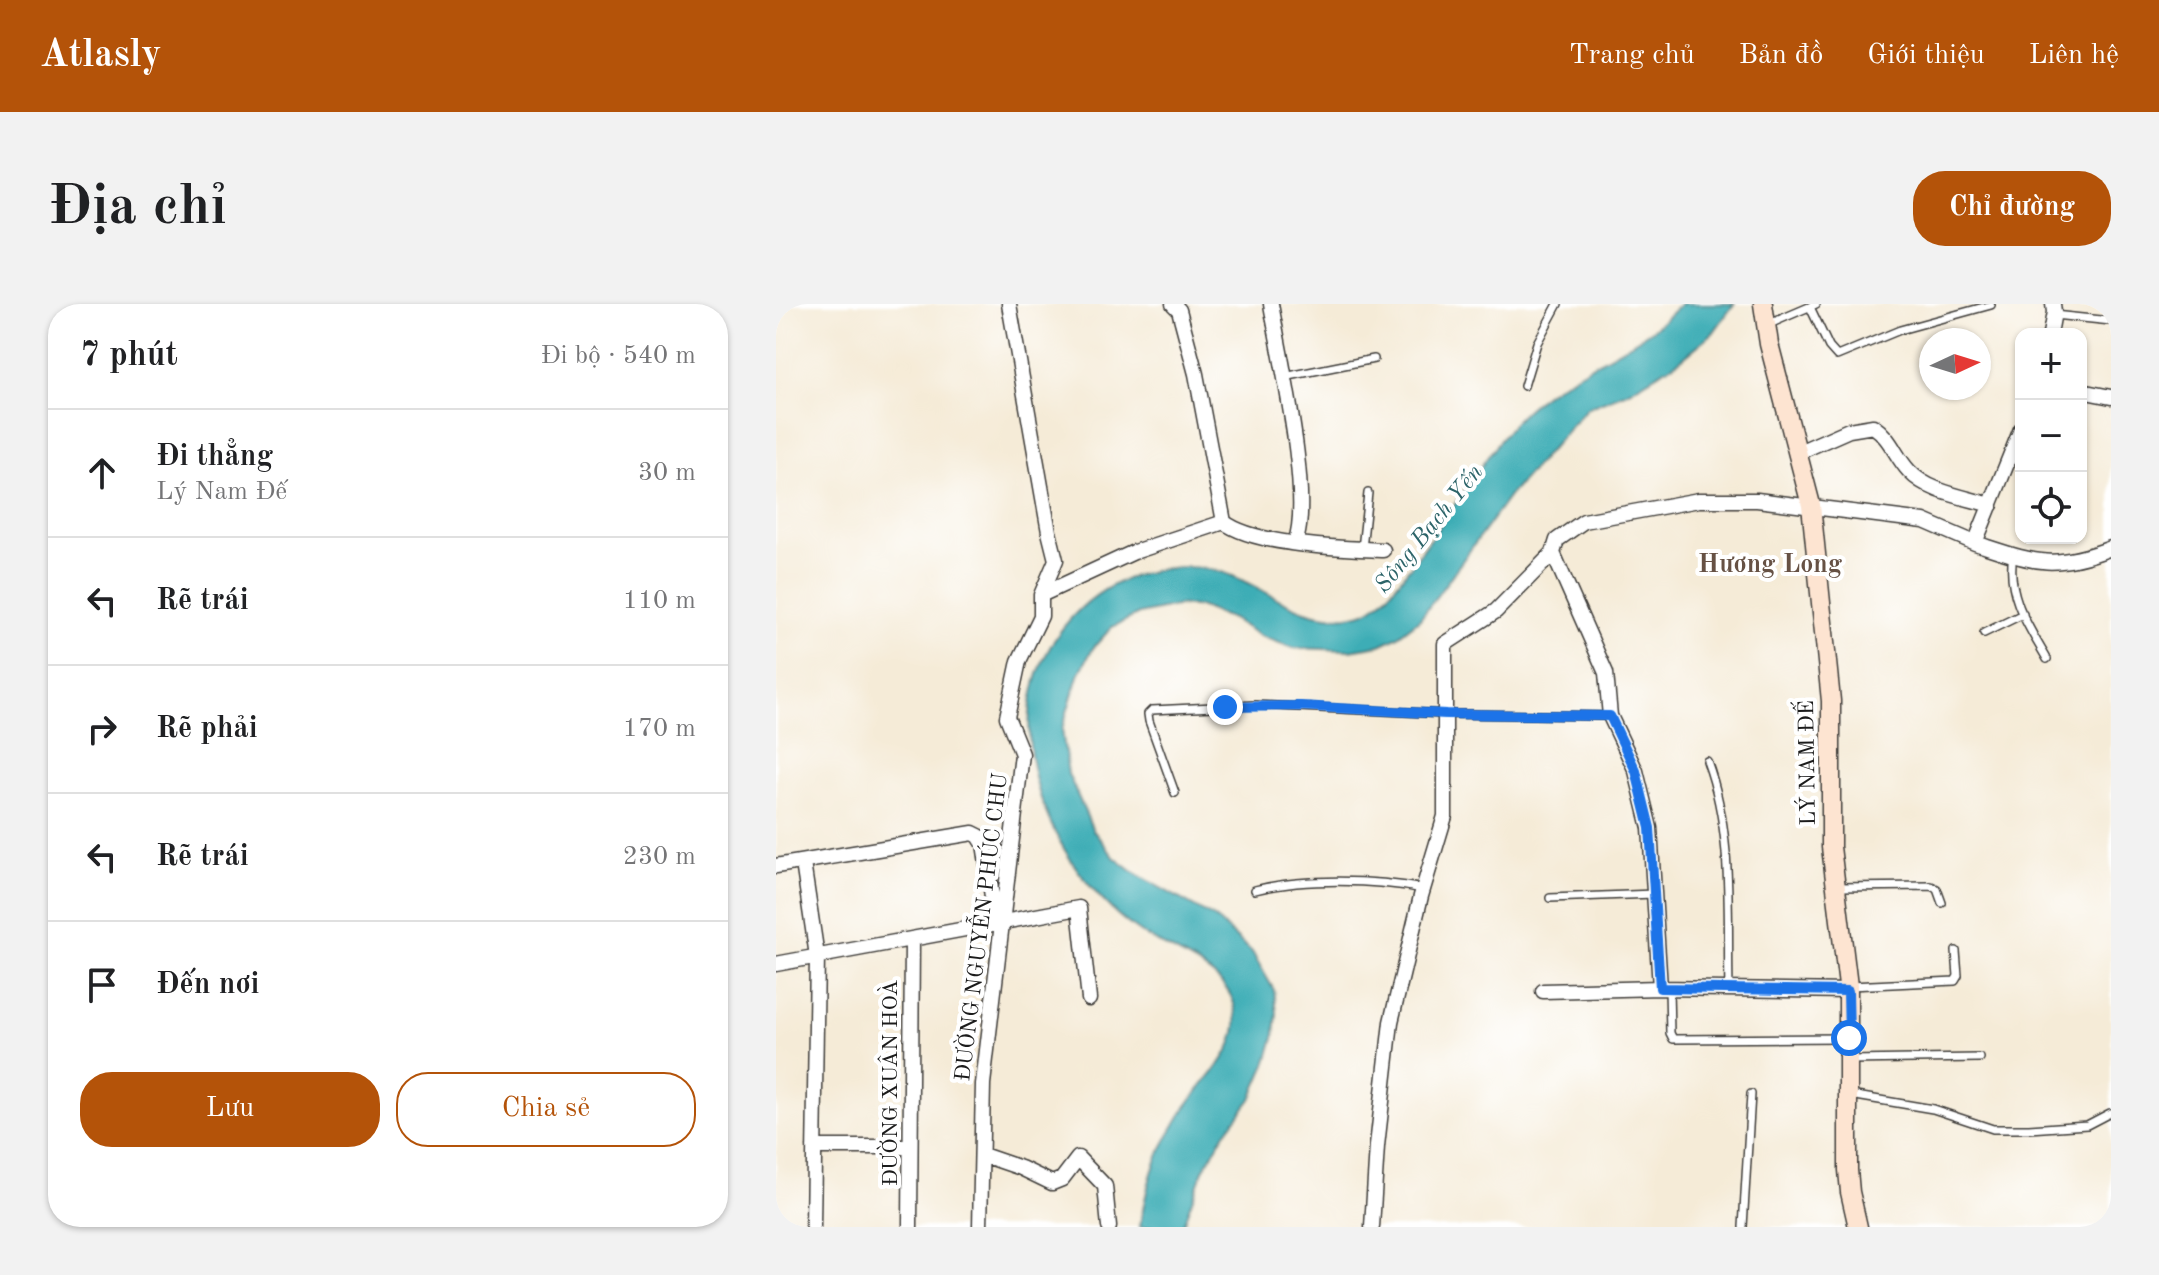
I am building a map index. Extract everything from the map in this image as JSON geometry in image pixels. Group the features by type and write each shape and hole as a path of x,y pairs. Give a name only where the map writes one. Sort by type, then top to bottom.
{"street":[{"name":"ĐƯỜNG NGUYỄN PHÚC CHU","path":"980,1227 983,1084 998,923 1022,754 1007,717 1019,661 1041,616 1041,595 1056,560 1009,304"},
{"path":"1173,304 1179,310 1196,374 1224,522 1233,529 1251,535 1295,543 1383,550"},
{"path":"1271,304 1299,478 1301,517 1295,543"},
{"name":"LÝ NAM ĐẾ","path":"1763,304 1765,326 1811,505 1831,701 1831,847 1848,988 1850,1192 1858,1227"},
{"path":"2087,392 2111,397"},
{"path":"1799,452 1849,430 1873,426 1883,432 1904,465 1920,481 1991,505"},
{"path":"1975,543 2015,444"},
{"path":"1372,1227 1377,1146 1391,1022 1423,889 1445,816 1445,644 1496,611 1553,553 1557,540 1577,524 1625,514 1705,500 1757,500 1924,521 2026,560 2053,563 2078,560 2111,548"},
{"path":"1041,595 1134,552 1224,522"},
{"path":"1553,553 1606,673 1610,716 1636,771 1650,828 1665,988"},
{"path":"776,866 973,833 984,844 998,923"},
{"path":"803,863 817,956 813,1227"},
{"path":"776,964 1079,908 1089,999"},
{"name":"ĐƯỜNG XUÂN HOÀ","path":"910,1227 912,939"},
{"path":"1543,991 1848,988"},
{"path":"814,1147 910,1147"},
{"path":"983,1155 1052,1183 1062,1179 1078,1158 1105,1186 1109,1227"}],"lane":[{"path":"1524,386 1537,343 1558,304"},
{"path":"1765,326 1813,305 1829,347 1837,356 1900,330 1991,305"},
{"path":"2053,310 2111,321"},
{"path":"1284,377 1374,359"},
{"path":"1362,549 1368,493"},
{"path":"2013,555 2012,584 2023,614 2047,659"},
{"path":"1984,633 2023,614"},
{"path":"1175,793 1149,721 1148,714 1152,710 1255,705 1446,714 1610,716"},
{"path":"1707,761 1726,832 1729,989"},
{"path":"1255,890 1317,882 1423,889"},
{"path":"1836,887 1931,886 1937,889 1942,903"},
{"path":"1550,898 1654,894"},
{"path":"1848,988 1955,981 1958,976 1956,951"},
{"path":"1665,988 1673,1039 1849,1038"},
{"path":"1848,1061 1980,1058"},
{"path":"1743,1227 1751,1094"},
{"path":"1848,1095 1933,1109 1993,1129 2087,1125 2110,1113"}],"water":[{"path":"1681,304 1734,304 1713,333 1680,360 1627,392 1587,408 1510,495 1420,619 1397,637 1380,645 1350,650 1294,648 1260,636 1232,619 1201,607 1180,605 1139,614 1112,627 1093,648 1078,676 1062,729 1068,774 1093,830 1115,858 1136,874 1216,919 1252,952 1274,990 1277,1013 1267,1062 1251,1099 1224,1134 1203,1170 1182,1227 1140,1227 1148,1186 1168,1136 1231,1045 1235,1033 1234,1004 1228,991 1206,969 1134,928 1100,898 1072,861 1049,820 1035,776 1029,731 1034,687 1051,646 1081,608 1096,595 1133,577 1174,568 1216,571 1235,577 1292,606 1322,615 1338,617 1371,609 1385,598 1410,567 1521,415 1556,387 1653,329"}],"district":[{"name":"Hương Long","path":"1770,563"}],"route":[{"path":"1225,707 1300,706 1446,714 1610,716 1636,771 1650,828 1660,988 1848,991 1849,1038"}],"water label":[{"name":"Sông Bạch Yến","path":"1428,528"}]}
